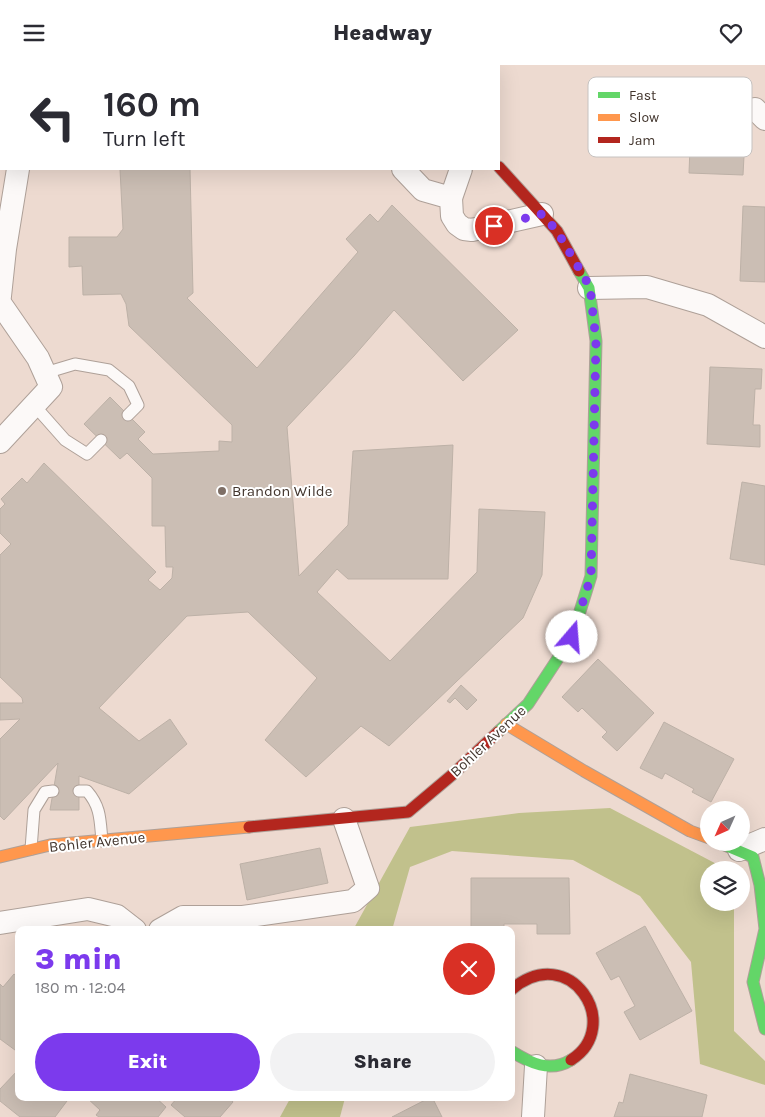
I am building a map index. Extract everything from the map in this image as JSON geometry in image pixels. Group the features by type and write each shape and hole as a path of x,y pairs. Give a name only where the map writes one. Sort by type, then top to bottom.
{"street":[{"name":"Bohler Avenue","path":"0,857 50,845 408,812 452,775 528,704 572,637 591,576 596,341 590,287 557,231 500,168"},
{"path":"0,296 5,249 18,170"},
{"path":"404,170 423,190 451,198"},
{"path":"462,170 451,198 452,216 457,224 464,229 472,230 542,214"},
{"path":"590,287 647,287 708,305 765,337"},
{"path":"0,303 38,358 51,387 0,442"},
{"path":"506,724 584,771 690,831 700,835"},
{"path":"167,926 183,917 243,917 353,901 368,888 344,819"},
{"path":"750,842 765,839"},
{"path":"740,851 753,857 760,885 765,929 753,982 765,1029"},
{"path":"0,923 25,925 88,909 117,916 130,926"},
{"path":"515,986 521,981 535,975 550,974 565,977 578,986 588,998 593,1013 593,1028 588,1043 579,1055 566,1063 551,1067 536,1066 522,1060 515,1054"},
{"path":"533,1117 536,1066"}],"lane":[{"path":"45,373 75,364 109,370 130,386 138,405 128,415"},
{"path":"34,405 65,440 86,454 101,440"},
{"path":"30,850 34,810 45,792 53,791"},
{"path":"79,791 87,791 96,800 100,815 102,841"}],"green space":[{"path":"610,808 711,861 700,861 700,911 734,911 734,1031 765,1061 765,1085 700,1064 691,962 640,896 573,860 452,851 410,867 393,926 355,926 410,827 519,813"},
{"path":"289,1101 344,1101 340,1117 280,1117"}],"building":[{"path":"690,157 744,157 743,175 689,173"},
{"name":"Brandon Wilde","path":"120,170 190,170 193,293 187,298 257,368 358,252 346,239 370,214 378,222 392,205 518,330 463,381 394,310 354,356 287,427 299,576 348,525 353,451 453,445 448,579 348,579 337,569 317,592 390,661 477,572 479,509 545,512 542,575 523,618 389,746 361,726 306,777 265,740 317,678 248,612 187,616 99,708 139,741 170,719 187,744 129,794 79,776 79,810 50,810 58,763 4,820 0,816 0,739 20,719 0,720 0,703 23,703 22,698 0,677 0,555 11,544 0,533 0,509 5,504 1,499 22,478 27,483 44,463 156,572 148,580 160,590 172,578 173,567 166,567 165,526 152,526 152,478 127,453 120,459 84,424 110,397 145,432 138,439 153,454 219,451 219,441 232,442 232,425 129,326 126,304 121,294 83,295 82,266 69,267 69,237 117,237 123,229"},
{"path":"743,206 765,207 765,282 740,281"},
{"path":"710,367 762,369 761,389 755,389 753,425 760,425 760,447 707,444"},
{"path":"742,482 765,486 765,565 730,559"},
{"path":"598,659 654,713 617,751 602,737 607,732 582,708 578,712 562,697"},
{"path":"461,685 477,700 467,710 455,698 450,703 447,701"},
{"path":"664,722 734,759 712,801 692,792 694,789 665,773 662,779 640,768"},
{"path":"320,848 328,883 247,900 240,864"},
{"path":"471,878 569,878 570,934 537,934 537,924 471,926"},
{"path":"645,926 692,1011 640,1040 624,1012 635,1006 619,976 611,980 596,953"},
{"path":"15,975 15,1050 0,1039 0,984 3,987"},
{"path":"15,1073 15,1101 67,1101 55,1117 20,1117 0,1101 0,1089"},
{"path":"630,1074 707,1095 702,1117 614,1117 619,1102 623,1103"},
{"path":"90,1101 159,1101 166,1107 158,1117 99,1117 96,1115 100,1110"},
{"path":"174,1101 233,1102 220,1117 185,1117 171,1105"},
{"path":"423,1101 434,1101 442,1117 392,1117"}],"traffic: fast":[{"path":"498,732 528,704 572,637 591,576 596,341 589,288 579,271"},
{"path":"739,851 753,857 760,885 765,929 753,982 765,1029"},
{"path":"515,1053 533,1063 548,1066 563,1064 571,1060"}],"traffic: slow":[{"path":"506,724 584,771 690,831 700,835"},
{"path":"0,857 50,845 249,827"}],"traffic: jam":[{"path":"500,168 557,231 579,271"},
{"path":"249,827 408,812 452,775 498,732"},
{"path":"515,988 533,977 553,975 570,981 583,993 591,1009 593,1028 586,1045 571,1060"}],"place":[{"name":"Brandon Wilde","path":"222,491"}],"route":[{"path":"494,226 542,214 557,231 590,287 596,341 591,576 572,637"}]}
